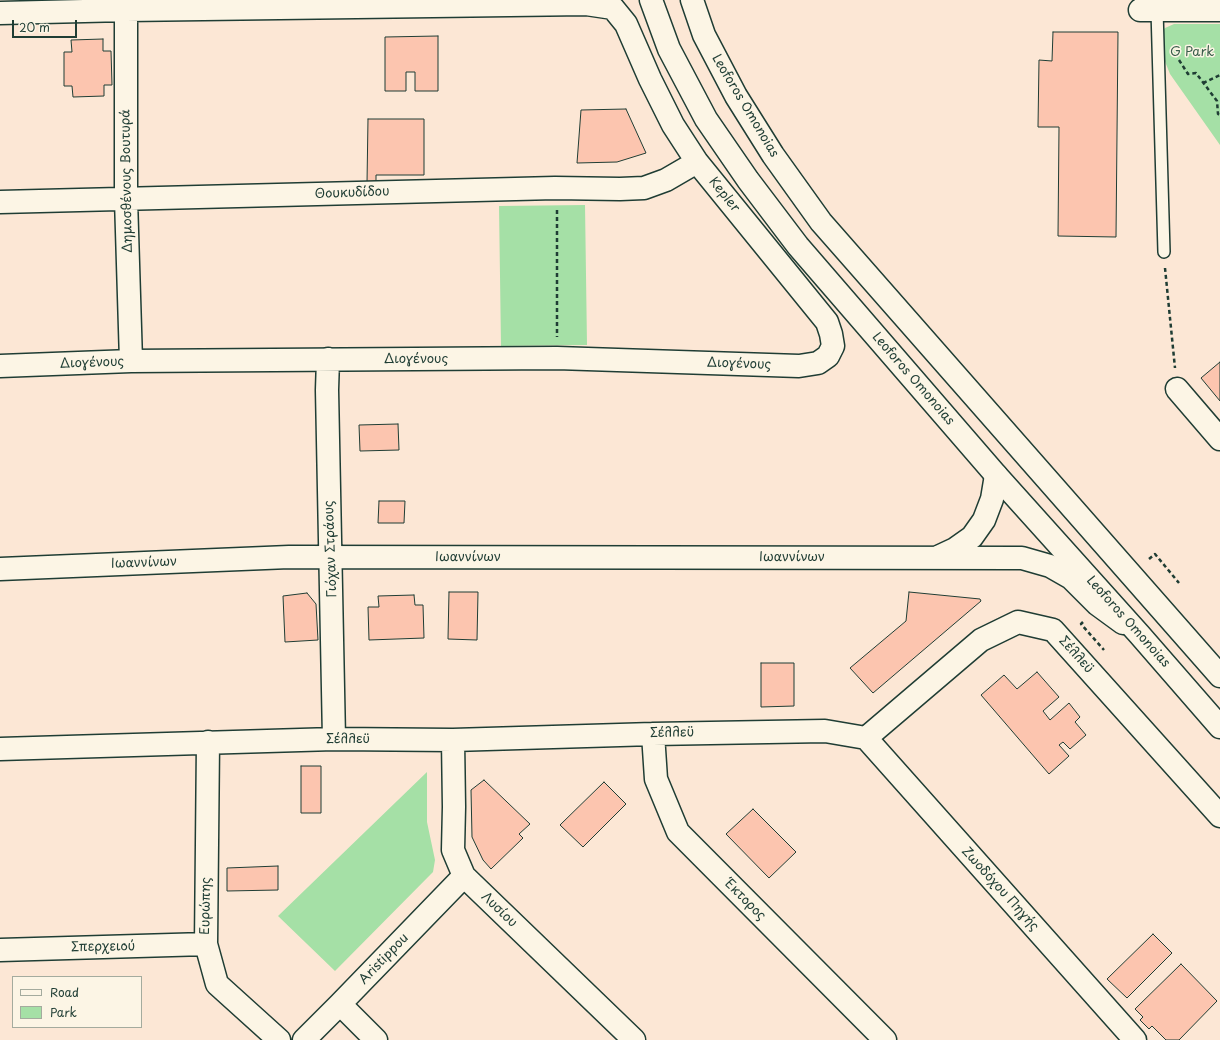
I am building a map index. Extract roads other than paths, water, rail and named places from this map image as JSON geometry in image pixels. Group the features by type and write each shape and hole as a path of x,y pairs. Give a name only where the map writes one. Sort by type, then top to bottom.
{"street":[{"name":"Leoforos Omonoias","path":"652,0 668,50 706,119 748,180 798,246 996,475 1139,634 1220,727"},
{"name":"Leoforos Omonoias","path":"692,0 704,35 736,96 773,154 821,222 1220,676"},
{"name":"Kepler","path":"0,13 126,5 586,4 613,8 626,24 673,125 698,162 827,322 832,334 833,346 828,356"},
{"name":"Δημοσθένους Βουτυρά","path":"126,5 126,199 130,361"},
{"path":"1149,10 1220,10"},
{"name":"Θουκυδίδου","path":"0,202 555,188 644,188 666,180 698,162"},
{"name":"Διογένους","path":"0,366 130,361 557,358 799,366 818,364 828,356"},
{"name":"Γιόχαν Στράους","path":"328,359 327,390 334,739"},
{"path":"1177,389 1220,439"},
{"name":"Ιωαννίνων","path":"937,557 955,549 972,536 984,520 992,498 996,475"},
{"name":"Ιωαννίνων","path":"0,569 289,557 1022,558 1050,566 1070,578 1097,604 1139,634"},
{"name":"Σέλλεϋ","path":"0,749 334,739 453,740 825,731 866,738 981,640 1018,622 1053,630 1220,816"},
{"name":"Έκτορος","path":"654,734 656,779 678,832 885,1040"},
{"name":"Ζωοδόχου Πηγής","path":"866,738 1135,1040"},
{"name":"Λυσίου","path":"453,740 453,850 464,876 634,1040"},
{"name":"Ευρώπης","path":"208,742 206,944 216,984 279,1040"},
{"name":"Aristippou","path":"304,1040 464,876"},
{"name":"Σπερχειού","path":"0,950 206,944"},
{"path":"340,1004 376,1040"}],"lane":[{"path":"1149,10 1164,252"}],"park label":[{"name":"G Park","path":"1192,52"}]}
